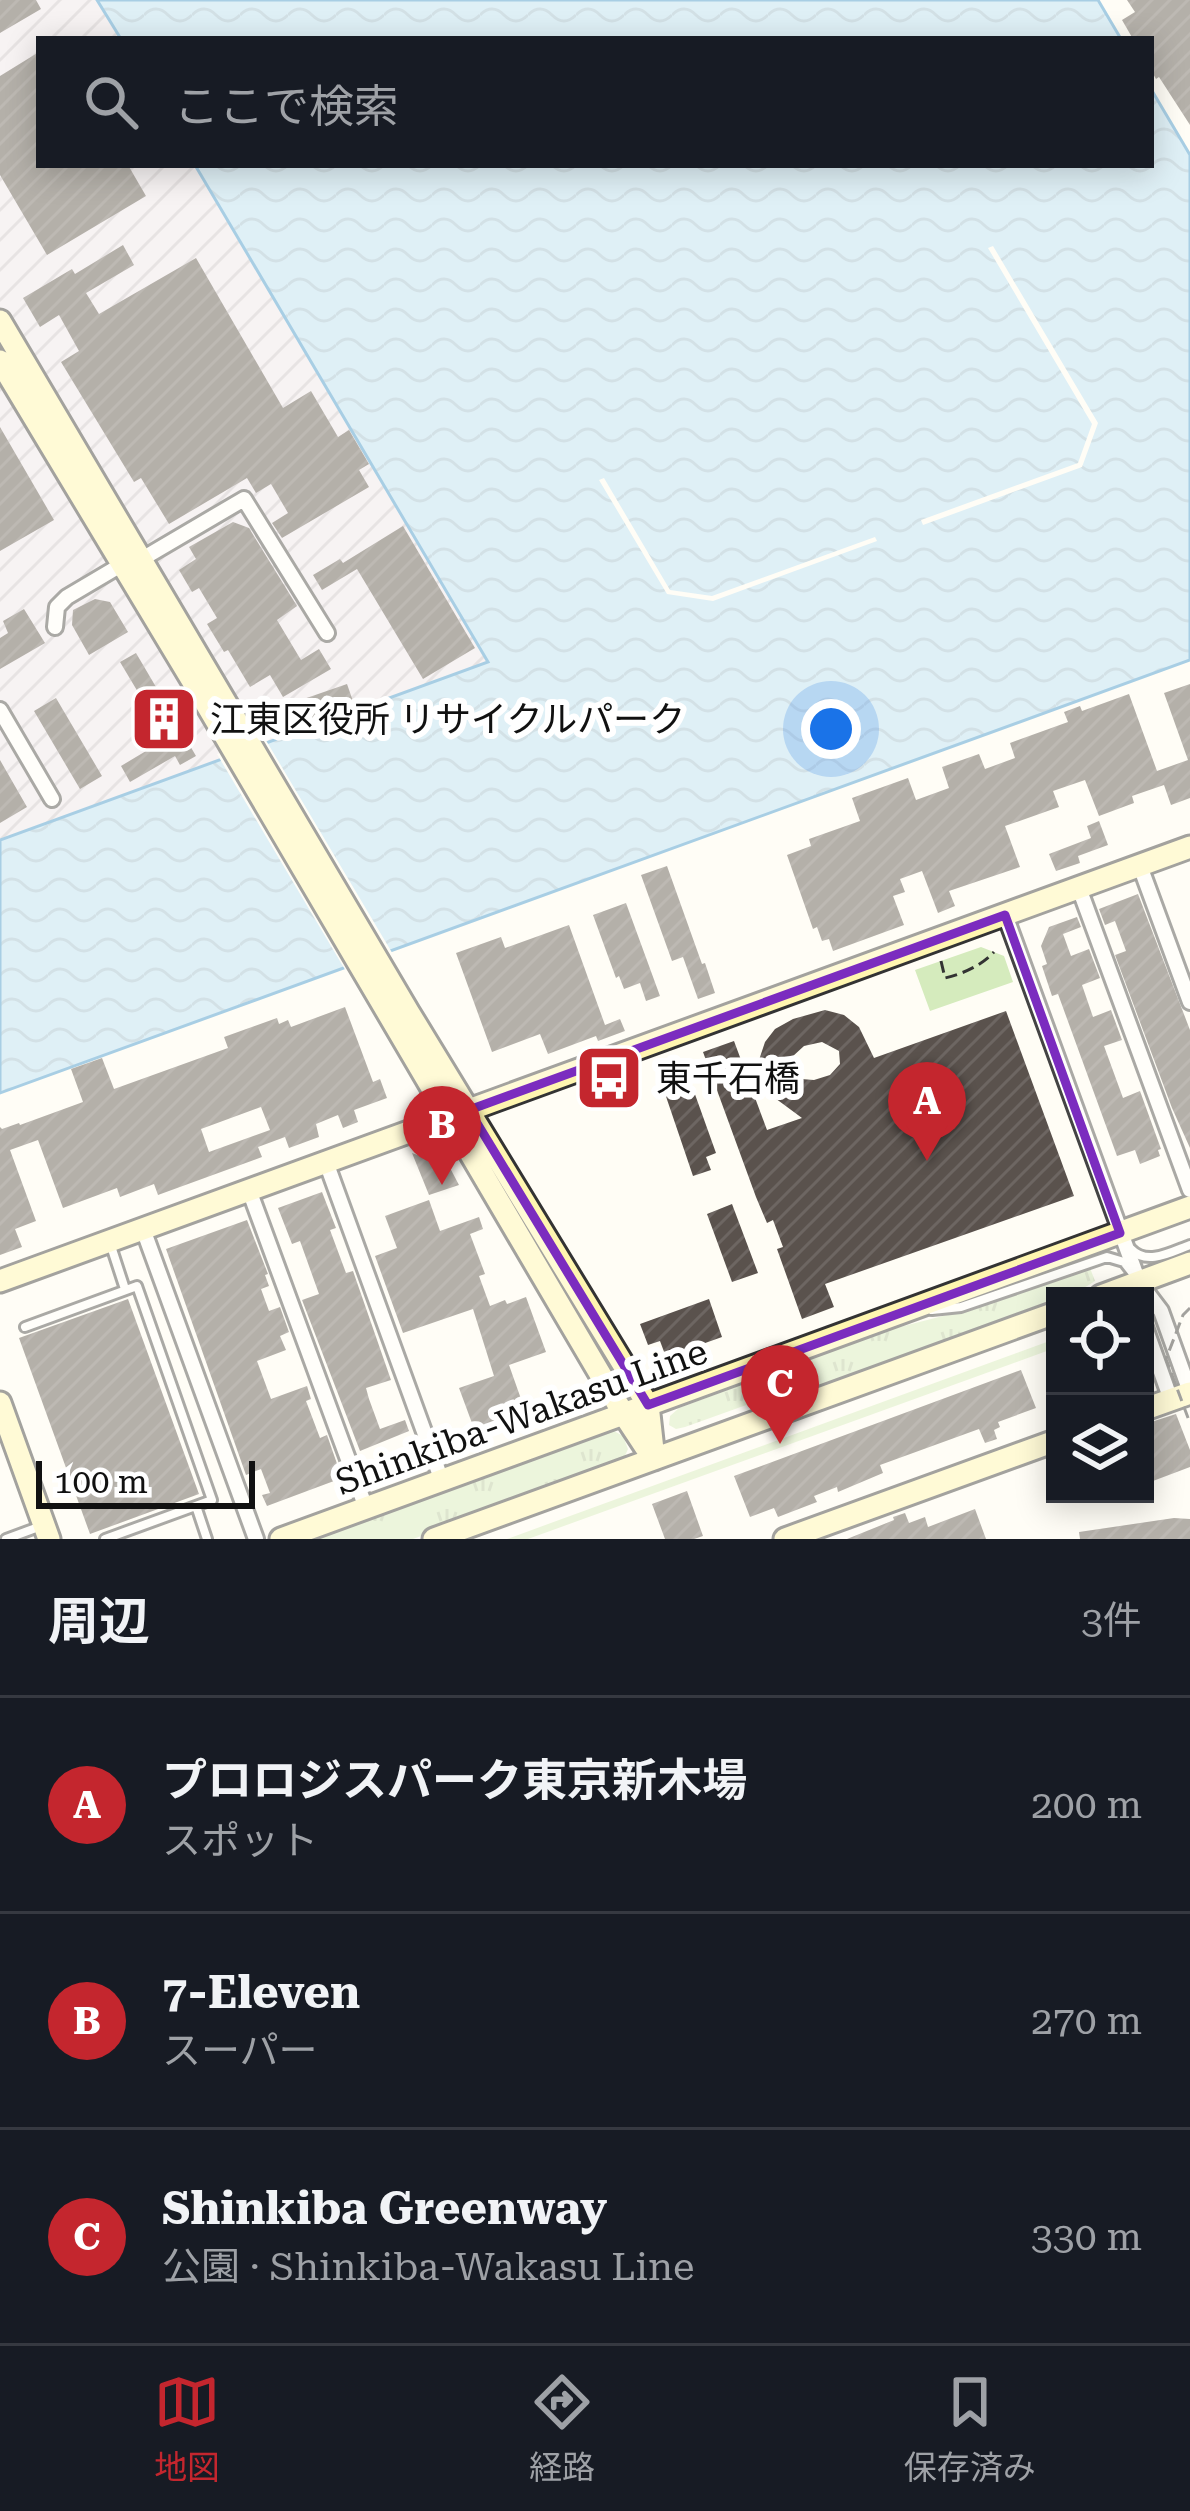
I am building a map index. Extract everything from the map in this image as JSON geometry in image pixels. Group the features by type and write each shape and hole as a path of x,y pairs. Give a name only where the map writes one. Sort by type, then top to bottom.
{"street":[{"path":"0,321 132,562 400,1016 648,1405 654,1459"},
{"path":"4,377 132,562"},
{"path":"55,627 57,608 67,597 244,499 327,633"},
{"path":"0,710 52,799"},
{"path":"0,1281 1190,847"},
{"path":"1140,866 1190,1003"},
{"path":"1079,888 1190,1190"},
{"path":"1005,915 1138,1287"},
{"path":"459,1113 623,1413 654,1459"},
{"path":"326,1162 442,1481"},
{"path":"249,1190 366,1508"},
{"name":"Shinkiba-Wakasu Line","path":"281,1539 1190,1208"},
{"path":"143,1229 256,1539"},
{"path":"1143,1287 1190,1263"},
{"path":"1154,1304 1161,1311 1184,1395"},
{"path":"434,1539 1046,1316"},
{"path":"1154,1343 1184,1395"},
{"path":"1154,1406 1184,1395"},
{"path":"2,1412 46,1532"},
{"path":"785,1539 1046,1445"}],"lane":[{"path":"1120,1233 1133,1252 1147,1258 1190,1245"},
{"path":"109,1241 125,1289"},
{"path":"895,1315 961,1307 1107,1257 1124,1262 1138,1287"},
{"path":"25,1327 136,1286 212,1500 106,1539"},
{"path":"196,1506 207,1539"},
{"path":"6,1539 46,1532"}],"path":[{"path":"941,961 945,978 951,978 983,963 994,952"},
{"path":"1190,1308 1166,1359 1190,1423"}],"highlighted area":[{"path":"1005,915 1120,1233 648,1405 469,1110"}],"shaded area":[{"path":"0,0 97,0 119,36 36,36 36,168 197,168 489,662 0,839"}],"green space":[{"path":"981,947 1004,956 1013,982 930,1011 915,970"},
{"path":"1090,1268 1095,1281 1085,1287 1046,1287 1046,1302 824,1384 763,1399 685,1427 669,1425 670,1416 679,1408 892,1329 978,1307"},
{"path":"1046,1342 1046,1351 528,1539 507,1539"},
{"path":"614,1431 623,1436 628,1449 624,1458 602,1470 413,1539 317,1539"}],"water":[{"path":"97,0 1098,0 1119,36 119,36"},
{"path":"1154,94 1190,155 1190,660 0,1093 0,840 488,662 197,168 1154,168"}],"pier":[{"path":"993,246 1098,423 1082,467 923,525 921,520 1078,463 1092,424 988,248"},
{"path":"604,478 670,590 712,596 875,537 877,541 713,601 667,594 599,480"},
{"path":"264,737 394,956 347,973 217,754"}],"building":[{"path":"0,0 36,0 41,9 0,33"},
{"path":"1127,0 1190,0 1190,125 1154,75 1154,36 1131,36 1122,20 1135,12"},
{"path":"36,54 36,168 130,168 146,196 47,255 0,175 0,76"},
{"path":"123,245 134,265 86,293 99,314 196,258 283,408 311,391 338,437 349,430 369,464 359,470 369,487 282,538 272,523 288,513 271,484 256,493 247,478 169,524 141,478 134,482 61,362 79,351 59,315 40,327 23,298"},
{"path":"0,427 54,520 0,551"},
{"path":"233,522 249,528 297,606 277,620 301,660 319,649 331,669 283,697 270,675 250,687 207,624 217,618 199,588 192,592 179,570 196,559 189,547"},
{"path":"403,526 475,648 423,679 357,569 322,590 313,575 340,559 343,563"},
{"path":"95,599 110,602 128,632 89,655 72,625 73,610"},
{"path":"24,609 45,643 0,669 0,638 8,633 3,621"},
{"name":"江東区役所 リサイクルパーク","path":"136,653 176,721 182,717 188,729 182,732 196,756 180,765 175,756 130,782 121,766 166,739 120,662"},
{"path":"347,684 354,704 302,722 295,702"},
{"path":"1190,684 1190,798 1171,805 1164,785 1132,796 1134,803 1099,816 1085,780 1053,791 1059,807 1005,826 1020,867 949,891 955,906 938,913 922,871 900,879 905,892 893,896 904,925 833,951 829,939 822,941 817,927 813,929 787,855 811,846 809,839 860,821 852,798 908,778 916,800 949,788 942,767 979,754 985,769 1015,758 1010,743 1068,722 1064,712 1080,706 1082,711 1129,694 1157,771 1188,760 1164,693"},
{"path":"56,698 102,776 80,789 34,711"},
{"path":"0,760 27,807 0,823"},
{"path":"1099,821 1108,845 1056,871 1049,854 1091,838 1087,826"},
{"path":"667,866 715,993 698,999 683,957 672,961 641,875"},
{"path":"1138,894 1190,1030 1190,1148 1115,955 1126,951 1115,921 1105,925 1099,909"},
{"path":"626,903 660,996 646,1001 640,983 624,989 619,976 616,978 593,915"},
{"path":"1077,917 1081,927 1063,934 1071,956 1089,949 1100,978 1082,985 1093,1017 1111,1010 1122,1040 1104,1046 1123,1098 1140,1091 1161,1149 1160,1156 1140,1164 1135,1150 1117,1156 1058,994 1052,996 1042,966 1047,964 1041,946 1049,927"},
{"path":"569,925 605,1025 620,1019 625,1031 548,1054 540,1034 492,1052 456,953 501,937 505,948"},
{"path":"345,1007 373,1082 380,1079 387,1098 354,1110 358,1122 343,1128 338,1115 316,1124 319,1137 289,1148 285,1137 258,1147 262,1157 158,1195 154,1184 120,1197 117,1188 63,1208 38,1140 10,1150 36,1221 15,1229 22,1247 0,1255 0,1127 20,1125 83,1102 71,1069 102,1058 114,1089 228,1048 224,1037 277,1018 279,1024 288,1020 291,1027","holes":["261,1107 270,1130 209,1152 201,1129"]},
{"path":"825,1010 844,1015 859,1027 874,1058 1006,1011 1074,1196 825,1284 834,1307 802,1319 777,1249 783,1247 773,1220 767,1223 756,1197 703,1052 734,1041 767,1130 802,1118 752,1081 765,1042 775,1029","holes":["822,1042 839,1051 840,1064 830,1075 801,1079 792,1070 792,1057 804,1046"]},
{"path":"682,1058 716,1153 706,1157 711,1170 693,1176 658,1073"},
{"path":"412,1153 449,1166 459,1185 429,1195"},
{"path":"322,1192 336,1228 330,1230 346,1273 353,1271 391,1380 366,1388 369,1399 380,1429 405,1420 409,1431 360,1451 302,1300 319,1294 300,1241 292,1244 278,1208"},
{"path":"429,1200 440,1231 479,1217 483,1229 470,1234 485,1274 479,1276 490,1306 526,1297 546,1352 509,1365 526,1413 476,1434 459,1388 494,1376 473,1309 403,1333 375,1256 397,1248 385,1216"},
{"path":"732,1204 758,1273 732,1282 707,1214"},
{"path":"247,1220 268,1274 269,1286 261,1289 269,1311 280,1307 289,1332 280,1336 286,1350 257,1361 271,1399 307,1386 311,1399 306,1401 320,1438 327,1435 342,1478 267,1506 262,1495 270,1493 261,1469 246,1475 166,1249"},
{"path":"128,1299 199,1494 90,1534 19,1338"},
{"path":"709,1299 722,1337 666,1357 660,1341 648,1345 640,1324"},
{"path":"1021,1370 1036,1408 998,1422 997,1439 985,1443 979,1429 880,1465 883,1473 838,1492 837,1487 814,1496 817,1502 778,1517 774,1508 750,1517 734,1476"},
{"path":"1176,1414 1190,1450 1190,1467 1154,1481 1154,1421"},
{"path":"687,1491 703,1536 665,1539 652,1504"},
{"path":"975,1509 986,1539 847,1539 905,1513 909,1523 925,1517 928,1527"},
{"path":"1190,1519 1190,1539 1080,1539 1079,1532"}],"place":[{"name":"江東区役所 リサイクルパーク","path":"164,719"},
{"name":"東千石橋","path":"609,1078"},
{"name":"プロロジスパーク東京新木場","path":"927,1161"},
{"name":"7-Eleven","path":"442,1185"},
{"name":"Shinkiba Greenway","path":"780,1444"}]}
